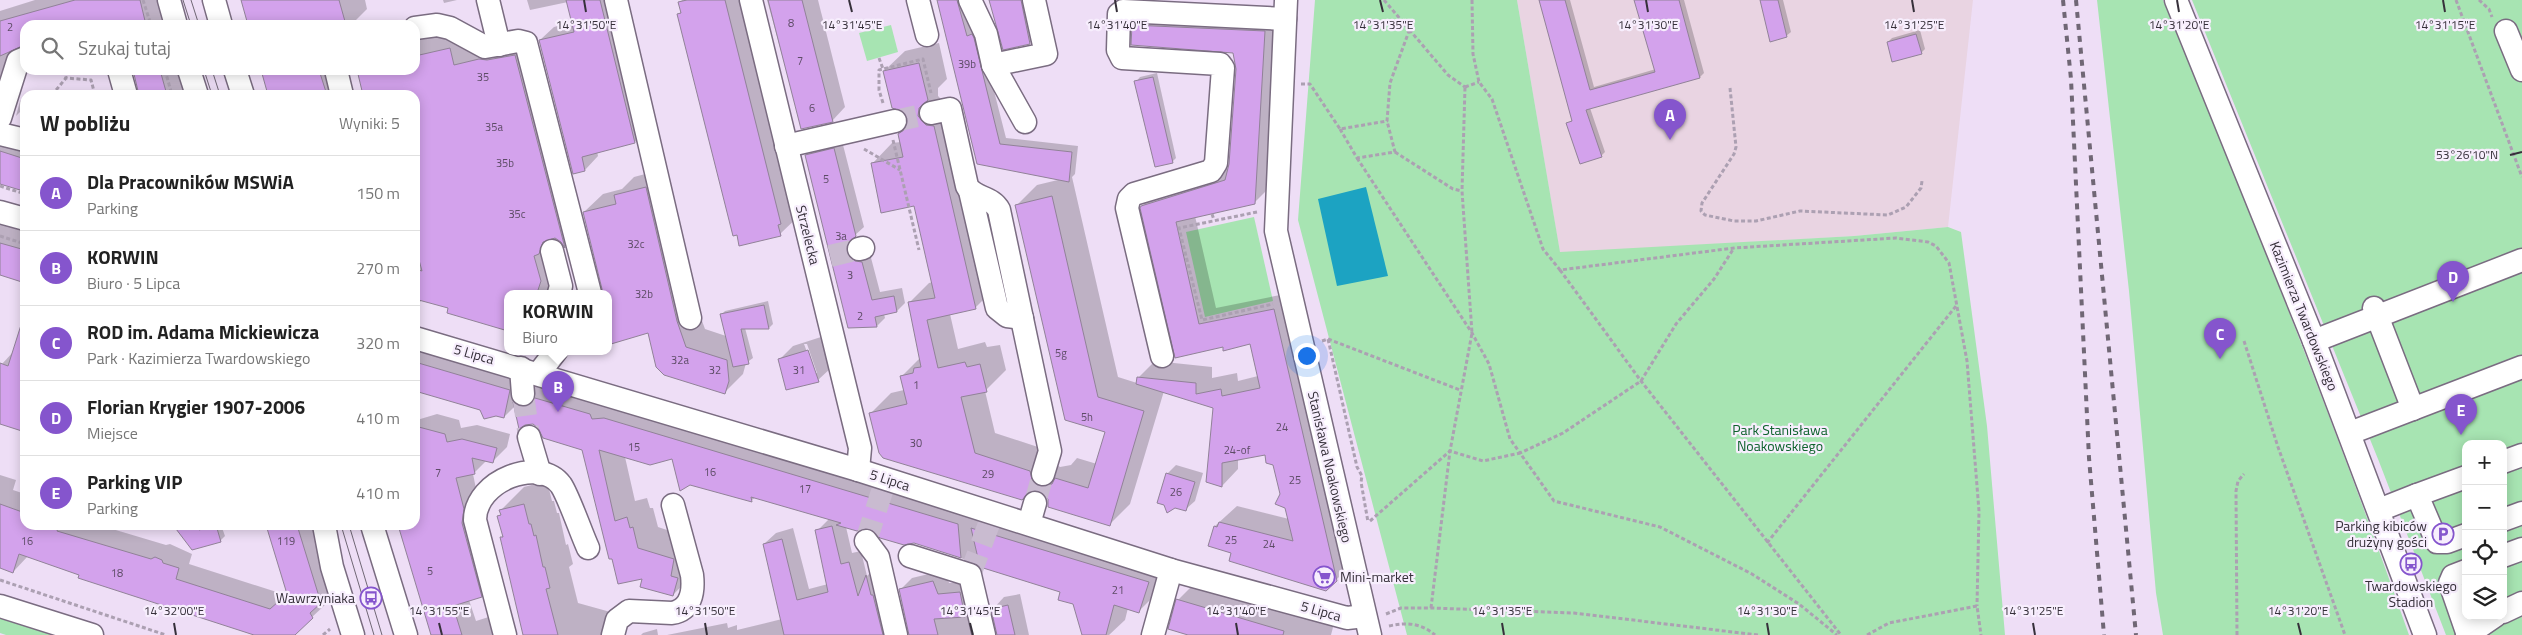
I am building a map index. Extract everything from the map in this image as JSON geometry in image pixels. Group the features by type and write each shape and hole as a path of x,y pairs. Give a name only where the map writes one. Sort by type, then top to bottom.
{"street":[{"path":"169,0 175,20"},
{"path":"214,0 220,20"},
{"path":"488,0 499,45"},
{"path":"616,0 690,318"},
{"name":"Strzelecka","path":"751,0 786,146 822,258 860,448 858,470"},
{"path":"918,0 927,35"},
{"path":"970,0 986,34 992,65 1025,122"},
{"path":"992,65 1046,54 1034,0"},
{"name":"Kazimierza Twardowskiego","path":"2176,0 2314,341 2425,635"},
{"path":"1162,356 1127,208 1129,199 1134,194 1211,171 1216,162 1223,68 1220,64 1122,58 1118,50 1119,14 1123,11 1286,9"},
{"name":"Stanisława Noakowskiego","path":"1286,9 1275,223 1302,346 1372,626"},
{"path":"420,28 443,26 456,30 482,46 522,41 529,47 589,290"},
{"path":"2506,31 2522,70"},
{"path":"0,118 18,60 20,59"},
{"path":"120,75 125,90"},
{"path":"191,75 195,90"},
{"path":"237,75 241,90"},
{"path":"337,75 341,90"},
{"path":"933,113 950,109 970,191 992,201 999,210 1050,451 1043,474"},
{"path":"786,146 892,125"},
{"path":"0,134 20,139"},
{"path":"0,212 20,218"},
{"path":"552,251 561,286 559,290"},
{"path":"2314,341 2375,312 2522,260"},
{"path":"2375,312 2413,409"},
{"name":"5 Lipca","path":"420,339 533,366 858,470 1032,514 1171,570 1372,626"},
{"path":"523,394 533,366 550,355"},
{"path":"2350,433 2522,367"},
{"path":"529,437 540,474"},
{"path":"2507,461 2522,455"},
{"path":"505,635 474,520 475,510 480,497 495,482 517,474 530,472 550,477 560,484 588,548"},
{"path":"2381,516 2419,501 2462,479"},
{"path":"2419,501 2437,542 2447,542 2462,536"},
{"path":"613,635 617,620 629,611 678,612 689,602 693,586 692,575 673,505"},
{"path":"2507,519 2522,513"},
{"path":"325,530 332,567 353,635"},
{"path":"374,530 406,635"},
{"path":"866,541 878,557 896,635"},
{"path":"2507,555 2522,549"},
{"path":"910,556 970,575 984,635"},
{"path":"1153,635 1171,570"},
{"path":"2462,573 2453,576 2450,583 2468,635 2489,620"},
{"path":"2507,610 2522,603"},
{"path":"0,606 64,630 92,635"}],"path":[{"path":"143,0 149,20"},
{"path":"1384,0 1448,75 1465,87"},
{"path":"1472,0 1473,54 1479,82 1492,99 1542,249 1560,270 1641,381 1839,635"},
{"path":"2456,0 2520,165 2522,177"},
{"path":"2479,0 2489,11"},
{"path":"1395,152 1387,121 1390,83 1409,31"},
{"path":"879,58 883,69"},
{"path":"918,250 892,125 879,90 879,70 923,59 933,113"},
{"path":"166,75 171,90"},
{"path":"56,90 66,78"},
{"path":"66,78 91,80 94,90"},
{"path":"1465,87 1479,82"},
{"path":"1310,84 1472,333 1489,364 1510,439 1554,502 1660,527 1752,574 1799,604 1839,635"},
{"path":"1430,608 1450,451 1472,333 1462,190 1465,87"},
{"path":"1730,88 1736,147 1734,154 1702,203 1701,211 1705,215 1734,221 1756,221 1800,212 1888,215 1906,207 1921,188 1922,181"},
{"path":"1340,129 1387,121"},
{"path":"857,145 900,170"},
{"path":"1357,158 1395,152 1453,189 1462,190"},
{"path":"0,186 20,192"},
{"path":"1258,212 1179,228 1178,232 1198,315 1202,320 1212,320 1276,303"},
{"path":"1212,214 1214,220"},
{"path":"0,236 20,242"},
{"path":"1560,270 1734,248 1896,238 1928,242 1942,251 1949,263 1967,361 1979,511 1977,606 1981,635"},
{"path":"1450,451 1483,461 1520,453 1563,433 1641,381 1676,324 1714,279 1734,248"},
{"path":"1768,543 1956,306"},
{"path":"1302,346 1328,339 1460,390"},
{"path":"1328,339 1357,467 1362,476 1360,482 1370,521"},
{"path":"2244,341 2278,447 2344,635"},
{"path":"1362,523 1370,521 1450,451"},
{"path":"2237,635 2236,491 2238,481 2244,474"},
{"path":"0,580 166,635"},
{"path":"1867,635 1889,622 1977,606"},
{"path":"1372,626 1379,616 1401,608 1430,608 1574,613 1758,635"},
{"path":"1372,626 1405,623 1417,625 1435,635"},
{"path":"323,635 332,627"}],"shaded area":[{"path":"1517,0 1973,0 1948,227 1854,236 1560,253"}],"green space":[{"name":"Park Stanisława Noakowskiego","path":"1315,0 1517,0 1560,252 1854,236 1948,227 1961,232 1987,426 2005,635 1407,635 1298,220"},
{"path":"2097,0 2163,0 2290,316 2351,475 2409,635 2163,635 2156,593 2129,291"},
{"path":"2192,0 2522,0 2522,635 2446,635 2378,459"},
{"path":"891,25 898,52 867,61 859,33"},
{"path":"1254,217 1273,301 1205,317 1186,232"},
{"path":"0,616 51,632 54,635 6,635 0,633"}],"water":[{"path":"1366,187 1388,276 1337,286 1318,199"}],"building":[{"path":"75,0 140,0 145,20 20,20 20,47 0,56 0,21"},
{"path":"241,0 339,0 345,20 247,20"},
{"path":"566,0 600,0 635,143 582,157 585,171 573,174 539,40 574,32"},
{"path":"687,0 725,0 781,224 778,225 781,236 739,246 737,235 733,236 677,14 681,13 678,2"},
{"path":"768,0 802,0 833,122 801,129"},
{"path":"937,0 957,0 967,36 972,34 974,38 1000,144 1072,152 1069,182 977,164"},
{"path":"989,0 1021,0 1030,44 1003,50"},
{"path":"1539,0 1565,0 1590,90 1655,72 1634,0 1679,0 1700,78 1586,110 1602,157 1580,164 1566,123 1572,121"},
{"path":"1760,0 1778,0 1787,37 1770,42"},
{"path":"1132,25 1265,31 1255,204 1176,222 1199,324 1274,309 1337,581 1326,591 1229,561 1231,553 1208,546 1214,526 1217,527 1219,522 1293,541 1285,508 1275,504 1280,494 1273,465 1266,463 1265,455 1222,463 1222,487 1206,482 1213,408 1136,384 1137,377 1196,383 1196,394 1221,389 1222,396 1260,388 1250,344 1223,351 1223,347 1175,358 1140,208 1141,206 1225,180 1229,164 1236,69 1233,53 1131,45"},
{"path":"1916,34 1922,54 1892,62 1887,42"},
{"path":"450,48 454,65 479,59 487,60 515,55 565,248 555,238 543,242 539,254 534,256 541,281 538,290 504,290 504,330 447,313 448,308 420,300 420,270 422,271 420,264 420,90 362,90 358,75 420,75 420,55"},
{"path":"919,63 928,100 919,108 918,116 926,125 934,126 976,309 927,320 938,368 965,362 967,367 980,364 987,392 961,397 975,453 1030,471 1033,483 1040,487 1052,484 1055,478 1088,488 1105,432 1065,420 1015,205 1052,196 1098,397 1144,411 1110,526 1048,507 1048,499 1039,491 1031,490 1022,500 883,458 879,453 869,413 907,404 900,376 913,373 914,368 921,367 908,302 935,298 914,206 881,213 871,163 903,157 898,134 908,124 904,112 892,108 883,71"},
{"path":"134,75 161,75 166,90 138,90"},
{"path":"262,75 321,75 325,90 267,90"},
{"path":"1153,77 1173,163 1155,167 1134,81"},
{"path":"834,148 856,236 847,245 846,253 855,261 862,262 872,300 894,296 897,312 875,317 877,327 848,328 805,155"},
{"path":"0,151 20,157 20,190 0,184"},
{"path":"646,187 677,321 686,347 727,360 729,381 725,394 664,375 656,367 648,333 612,344 612,290 602,290 583,212 616,204 614,195"},
{"path":"0,243 20,249 20,281 0,275"},
{"path":"764,305 769,329 741,329 749,364 733,367 720,314"},
{"path":"20,328 20,430 0,424 0,363 8,366"},
{"path":"808,350 819,382 786,390 778,359"},
{"path":"420,363 510,390 504,418 496,416 484,419 480,410 420,392"},
{"path":"535,398 590,414 592,419 604,418 958,524 961,558 914,543 904,545 880,538 871,529 864,528 857,531 836,525 841,523 751,497 752,502 690,485 680,491 672,459 650,465 599,450 615,521 627,517 630,528 633,527 638,548 674,559 671,576 678,578 673,596 640,587 642,579 618,584 612,559 609,559 582,450 543,438 538,428 533,424 525,425 519,429 513,402 524,407 531,404"},
{"path":"420,427 445,434 447,442 462,439 497,448 493,463 472,458 475,474 456,478 464,509 462,523 482,597 453,606 462,635 431,635 400,530 420,530"},
{"path":"1166,473 1195,482 1186,511 1175,508 1167,513 1164,505 1157,503"},
{"path":"0,504 20,511 20,530 57,530 151,559 155,557 162,560 163,563 179,568 176,579 270,609 287,594 268,530 299,530 321,603 310,613 313,618 295,635 254,635 78,578 79,575 19,554 13,573 0,568"},
{"path":"524,504 529,524 531,524 534,536 536,535 543,567 545,567 550,588 546,589 558,635 523,635 500,537 503,537 497,516 501,515 499,510"},
{"path":"832,526 841,564 849,562 858,596 866,575 883,635 784,635 763,544 782,539 797,600 828,592 815,530"},
{"path":"971,528 1149,582 1139,613 1114,605 1106,635 1082,635 1073,604 1058,600 1060,592 980,567"},
{"path":"177,530 217,530 221,542 192,550"},
{"path":"933,581 938,594 960,592 965,617 934,619 938,635 909,635 899,589"},
{"path":"1176,599 1284,631 1283,635 1188,635 1168,629"},
{"path":"1008,605 1015,635 997,635 991,609"}],"tunnel":[{"path":"895,121 931,113"},
{"path":"830,256 859,249"},
{"path":"523,394 529,437"},
{"path":"1035,503 1043,474"},
{"path":"866,541 886,479"},
{"path":"970,575 993,513"}],"tram line":[{"path":"183,0 189,20"},
{"path":"191,0 197,20"},
{"path":"206,75 210,90"},
{"path":"214,75 218,90"},
{"path":"342,530 374,635"},
{"path":"350,530 382,635"}],"railway":[{"path":"2063,0 2071,79 2089,458 2104,635"},
{"path":"2076,0 2136,635"}],"place":[{"name":"Dla Pracowników MSWiA","path":"1670,140"},
{"name":"Florian Krygier 1907-2006","path":"2453,302"},
{"name":"ROD im. Adama Mickiewicza","path":"2220,359"},
{"name":"KORWIN","path":"558,412"},
{"name":"Parking VIP","path":"2461,435"},
{"name":"Parking kibiców drużyny gości","path":"2443,534"},
{"name":"Twardowskiego Stadion","path":"2411,564"},
{"name":"Mini-market","path":"1324,577"},
{"name":"Wawrzyniaka","path":"371,598"}]}
